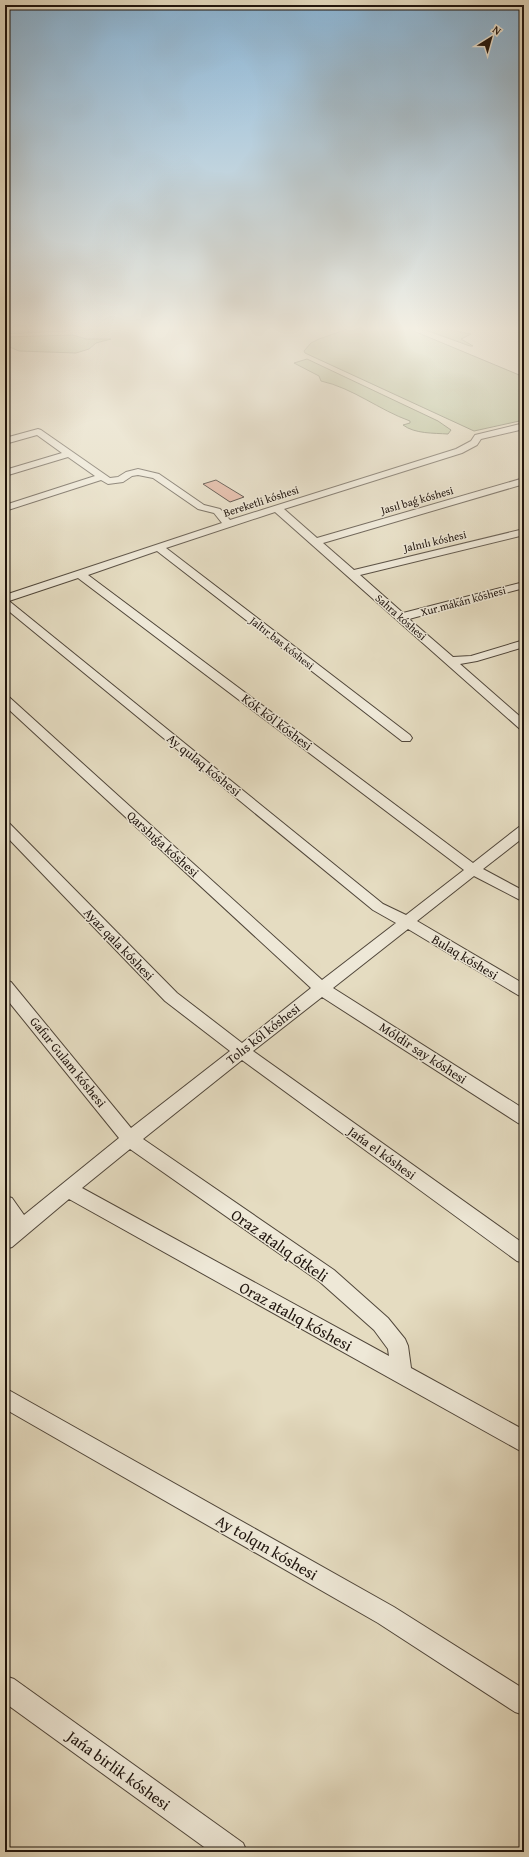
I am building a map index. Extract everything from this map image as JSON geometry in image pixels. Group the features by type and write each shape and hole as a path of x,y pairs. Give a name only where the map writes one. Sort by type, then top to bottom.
{"street":[{"name":"Bereketli kóshesi","path":"5,600 158,547 459,450 474,443 478,437 524,426"},
{"path":"5,441 38,432 108,481 115,482 129,474 138,472 156,476 201,506 217,511 222,519 229,525"},
{"path":"5,473 69,454"},
{"path":"5,508 101,477"},
{"name":"Jasıl baǵ kóshesi","path":"316,542 524,481"},
{"name":"Sahra kóshesi","path":"277,508 450,661 518,714 524,726"},
{"name":"Jalnılı kóshesi","path":"352,574 524,532"},
{"name":"Jaltır bas kóshesi","path":"158,547 406,738"},
{"name":"Kók kól kóshesi","path":"80,574 474,870 524,897"},
{"name":"Xur mákán kóshesi","path":"402,617 524,585"},
{"name":"Ay qulaq kóshesi","path":"5,603 378,907 406,922"},
{"path":"450,661 473,659 524,643"},
{"name":"Qarshıǵa kóshesi","path":"5,700 322,988"},
{"name":"Ayaz qala kóshesi","path":"5,827 171,998 241,1051"},
{"name":"Tolıs kól kóshesi","path":"5,1241 241,1051 524,830"},
{"name":"Bulaq kóshesi","path":"406,922 524,991"},
{"name":"Gafur Gulam kóshesi","path":"5,986 130,1139"},
{"name":"Móldir say kóshesi","path":"322,988 524,1118"},
{"name":"Jańa el kóshesi","path":"241,1051 524,1255"},
{"name":"Oraz atalıq ótkeli","path":"130,1139 326,1276 381,1324 398,1346 401,1374"},
{"name":"Oraz atalıq kóshesi","path":"69,1190 524,1442"},
{"path":"5,1204 22,1228"},
{"name":"Ay tolqın kóshesi","path":"5,1398 386,1615 524,1703"},
{"name":"Jańa birlik kóshesi","path":"5,1688 234,1852"}],"green space":[{"path":"394,414 422,414 438,421 451,430 448,434 413,430 403,425 410,423 410,421"},
{"path":"436,414 524,414 524,420 474,431"}],"building":[{"path":"216,480 244,497 230,502 203,484"}]}
